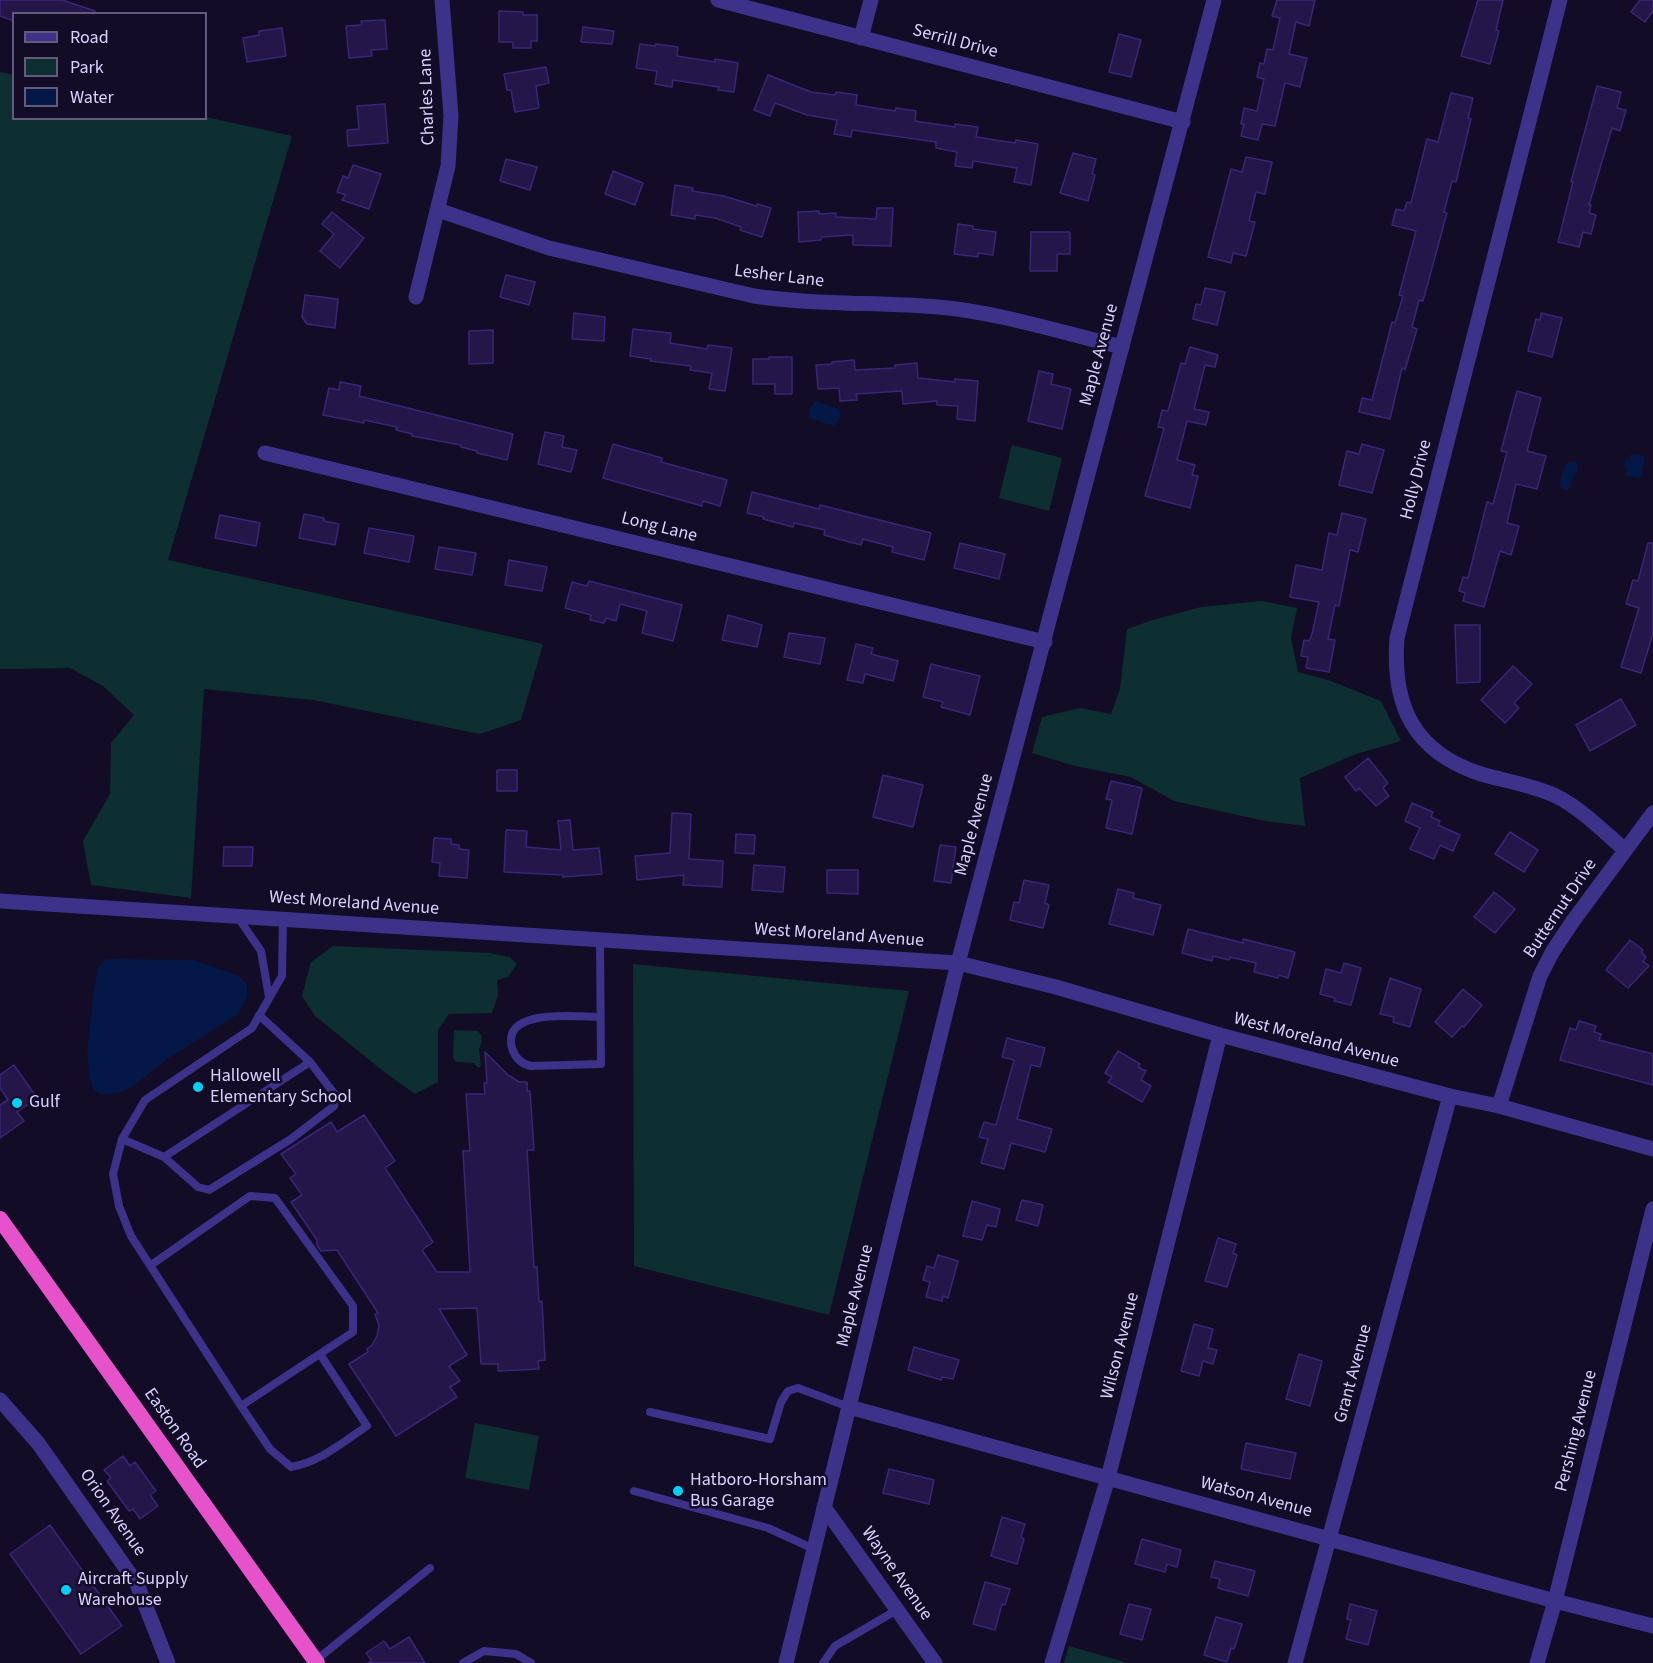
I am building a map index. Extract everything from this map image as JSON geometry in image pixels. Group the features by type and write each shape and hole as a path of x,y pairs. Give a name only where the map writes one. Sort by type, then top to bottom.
{"highway":[{"name":"Easton Road","path":"0,1219 316,1662"}],"street":[{"name":"Charles Lane","path":"416,297 448,166 452,116 442,0"},
{"name":"Serrill Drive","path":"718,0 1183,122"},
{"path":"861,38 871,0"},
{"name":"Maple Avenue","path":"786,1663 958,963 1214,0"},
{"name":"Holly Drive","path":"1560,0 1397,638 1396,679 1404,708 1416,732 1443,755 1469,769 1556,796 1582,813 1625,850"},
{"name":"Lesher Lane","path":"438,210 549,248 754,296 787,301 936,307 971,311 1122,347"},
{"name":"Long Lane","path":"265,453 1045,642"},
{"name":"Butternut Drive","path":"1499,1106 1540,976 1553,951 1653,813"},
{"name":"West Moreland Avenue","path":"0,901 958,963 1056,987 1220,1035 1450,1096 1499,1106 1653,1149"},
{"name":"Wilson Avenue","path":"1052,1663 1108,1478 1220,1035"},
{"name":"Grant Avenue","path":"1295,1663 1450,1096"},
{"name":"Pershing Avenue","path":"1537,1663 1555,1601 1653,1209"},
{"name":"Orion Avenue","path":"0,1400 38,1443 137,1584 168,1663"},
{"name":"Watson Avenue","path":"849,1407 1653,1626"},
{"name":"Wayne Avenue","path":"824,1507 935,1663"}],"lane":[{"path":"236,916 261,951 269,997"},
{"path":"283,919 282,976 252,1028 144,1100 122,1138 113,1174 119,1206 131,1236 270,1449 291,1467 307,1464 367,1426 320,1354"},
{"path":"600,939 601,1064 536,1066 525,1065 516,1058 511,1037 518,1024 532,1018 600,1017"},
{"path":"122,1138 164,1157 198,1187 209,1190 291,1139 334,1106 336,1096 310,1062 260,1015"},
{"path":"164,1157 310,1062"},
{"path":"151,1265 250,1196 275,1198 352,1306 353,1332 241,1406"},
{"path":"650,1412 770,1439 781,1402 788,1391 798,1388 849,1407"},
{"path":"634,1491 768,1528 814,1549"},
{"path":"316,1662 430,1568"},
{"path":"824,1663 835,1646 897,1610"},
{"path":"463,1663 484,1651 516,1654 531,1663"}],"green space":[{"path":"0,72 12,75 12,120 207,120 207,117 292,136 168,560 543,644 521,720 480,734 313,700 204,689 191,898 91,885 83,841 110,794 111,743 134,715 103,686 70,668 0,669"},
{"path":"1012,445 1062,458 1049,511 999,498"},
{"path":"1262,601 1297,608 1291,638 1298,672 1331,681 1381,701 1401,741 1356,754 1300,778 1305,826 1265,821 1174,801 1131,777 1075,766 1032,753 1042,717 1080,708 1111,714 1120,689 1127,629 1201,607"},
{"path":"333,946 490,953 509,957 517,964 508,977 497,980 498,995 492,1013 449,1014 438,1030 438,1082 415,1094 315,1016 302,996 311,962"},
{"path":"633,964 909,991 829,1315 634,1266"},
{"path":"454,1030 478,1031 481,1035 482,1041 479,1049 481,1066 478,1068 474,1063 456,1062 453,1058"},
{"path":"475,1423 539,1436 529,1490 465,1478"},
{"path":"1069,1646 1128,1663 1064,1663"}],"water":[{"path":"815,401 839,409 841,416 834,426 809,418 809,410"},
{"path":"1631,454 1644,456 1640,479 1625,475 1627,469 1624,468 1625,460 1629,460"},
{"path":"1572,461 1577,462 1578,469 1572,479 1571,487 1564,490 1560,486 1561,477 1566,464"},
{"path":"107,959 194,960 239,976 247,984 247,997 237,1015 167,1059 132,1087 121,1092 101,1095 94,1090 90,1079 87,1055 98,967"}],"building":[{"path":"0,0 62,0 95,11 12,12 12,20 0,16"},
{"path":"1277,0 1315,0 1309,26 1296,22 1289,54 1307,58 1300,87 1285,83 1275,126 1262,124 1258,140 1241,136 1244,124 1241,124 1244,108 1257,111 1264,79 1257,77 1260,63 1264,64 1267,49 1273,50 1280,18 1272,16"},
{"path":"1478,0 1503,0 1496,30 1499,31 1490,64 1461,56"},
{"path":"1640,0 1653,0 1653,11 1645,22 1631,12"},
{"path":"499,11 537,15 537,41 531,41 531,48 513,48 513,42 499,42"},
{"path":"385,20 387,49 371,50 372,56 349,58 346,26 362,25 361,21"},
{"path":"583,27 614,31 612,44 581,42"},
{"path":"282,28 286,56 247,62 243,38 259,35 259,31"},
{"path":"1119,34 1141,40 1131,77 1109,72"},
{"path":"640,44 678,47 677,56 738,63 734,92 718,90 719,87 673,80 672,87 655,84 657,71 636,68"},
{"path":"546,67 549,83 536,86 539,108 515,112 511,90 507,90 504,74"},
{"path":"768,75 811,92 857,95 856,105 895,111 896,108 916,111 915,121 955,127 955,124 978,127 976,137 1038,144 1031,185 1014,182 1017,168 973,161 972,168 955,166 957,152 936,148 936,142 852,130 851,137 834,134 837,120 807,115 775,103 770,116 754,110"},
{"path":"1597,86 1621,92 1617,108 1626,110 1620,131 1612,128 1589,205 1591,205 1589,213 1596,215 1591,234 1583,232 1579,247 1558,242 1573,182 1571,182"},
{"path":"1451,93 1473,98 1468,118 1471,119 1456,182 1452,181 1444,212 1447,213 1423,301 1419,300 1412,327 1417,329 1405,370 1402,368 1390,419 1359,412 1362,398 1372,400 1392,322 1395,323 1403,296 1399,295 1416,231 1392,225 1396,209 1404,211 1407,202 1411,203 1427,139 1438,142"},
{"path":"385,104 388,143 348,146 347,130 359,129 357,106"},
{"path":"1073,153 1096,159 1092,174 1095,175 1088,201 1060,193"},
{"path":"1246,157 1272,162 1265,194 1256,192 1249,221 1255,222 1246,256 1233,253 1231,263 1208,257 1231,169 1242,172"},
{"path":"506,159 537,167 530,190 500,181"},
{"path":"353,165 381,174 369,209 342,200 346,195 337,192 343,176 348,178"},
{"path":"613,171 643,183 635,205 605,194"},
{"path":"675,185 693,188 692,191 724,196 771,208 762,237 715,218 695,215 695,219 671,215"},
{"path":"877,208 893,208 891,246 853,245 853,235 821,237 821,240 799,242 798,212 819,211 819,214 836,213 836,217 876,219"},
{"path":"332,212 364,238 340,268 320,251 334,234 322,224"},
{"path":"958,224 973,226 973,229 996,232 993,255 978,253 978,257 954,254"},
{"path":"1031,232 1070,232 1070,254 1057,254 1057,271 1030,271"},
{"path":"506,275 535,282 529,305 500,297"},
{"path":"1205,288 1225,292 1217,325 1193,319 1196,304 1201,305"},
{"path":"305,295 338,299 335,328 307,324 302,317"},
{"path":"574,313 605,317 604,341 572,339"},
{"path":"1541,313 1562,318 1552,357 1528,351 1536,319 1540,320"},
{"path":"633,329 671,333 670,343 707,349 708,345 732,348 725,391 709,389 712,373 690,370 691,366 630,356"},
{"path":"493,330 493,363 469,364 469,331"},
{"path":"1190,347 1218,355 1215,367 1205,365 1194,409 1209,412 1206,425 1187,421 1177,460 1195,465 1192,475 1198,476 1190,508 1145,496 1164,428 1158,427 1162,410 1168,411 1181,363 1185,364"},
{"path":"769,357 792,357 792,394 775,394 775,384 753,384 753,359 769,359"},
{"path":"854,360 855,370 895,368 895,365 917,363 918,378 955,382 955,379 978,381 975,421 957,419 958,406 937,405 937,401 903,404 902,391 856,394 857,400 840,401 839,388 818,389 816,365"},
{"path":"1039,371 1053,374 1051,384 1071,389 1062,429 1028,421"},
{"path":"340,382 361,386 359,396 513,434 507,460 477,453 461,445 412,436 412,434 396,430 397,427 323,415 329,388 339,390"},
{"path":"1517,391 1541,398 1527,451 1546,456 1537,489 1516,484 1507,523 1519,526 1511,555 1500,551 1484,607 1463,601 1465,593 1459,591 1463,577 1468,578 1487,502 1493,504 1507,452 1501,451"},
{"path":"545,432 564,436 562,447 577,450 571,472 538,464"},
{"path":"613,444 662,458 661,462 727,480 720,506 703,501 702,506 603,478"},
{"path":"1362,444 1384,450 1372,493 1339,485 1347,451 1359,454"},
{"path":"752,492 819,509 820,505 931,533 924,560 892,552 893,547 863,539 861,545 824,535 825,530 794,523 793,527 747,513"},
{"path":"1342,513 1366,519 1358,552 1350,550 1339,606 1335,605 1328,639 1335,640 1329,672 1306,668 1308,657 1301,656 1304,640 1309,641 1312,634 1319,602 1290,597 1296,565 1322,570 1329,533 1337,535"},
{"path":"304,514 339,524 335,545 299,538"},
{"path":"220,515 260,523 256,546 215,538"},
{"path":"369,528 414,536 409,562 364,553"},
{"path":"960,543 1005,554 999,579 954,568"},
{"path":"1648,543 1653,543 1653,633 1641,673 1621,667 1639,608 1626,604 1633,580 1638,581"},
{"path":"439,547 476,553 472,575 435,569"},
{"path":"509,560 547,567 542,591 505,585"},
{"path":"589,581 682,605 673,641 642,633 647,611 620,604 616,621 606,618 604,623 590,620 591,615 565,608 572,582 587,586"},
{"path":"728,615 762,625 757,647 722,640"},
{"path":"1455,625 1480,625 1480,682 1457,683"},
{"path":"789,633 825,638 820,664 784,657"},
{"path":"856,644 873,648 871,654 898,661 893,681 865,674 863,683 847,680"},
{"path":"931,664 980,676 970,715 941,707 943,702 923,697"},
{"path":"1513,666 1532,684 1514,703 1519,708 1505,723 1481,700"},
{"path":"1621,699 1636,725 1590,751 1576,725"},
{"path":"1368,758 1388,783 1383,788 1389,796 1376,806 1359,788 1356,791 1345,777"},
{"path":"497,770 517,770 517,791 497,791"},
{"path":"883,775 923,785 913,827 873,817"},
{"path":"1111,781 1142,788 1132,834 1106,828 1112,800 1106,799"},
{"path":"1412,803 1433,812 1431,817 1440,821 1438,825 1460,835 1453,851 1440,845 1434,859 1410,849 1420,828 1405,821"},
{"path":"672,813 691,814 689,859 723,861 722,887 683,885 684,875 637,880 635,856 670,853"},
{"path":"570,820 573,850 599,848 602,874 563,877 563,875 504,872 506,830 527,831 526,847 561,850 558,821"},
{"path":"1510,832 1538,850 1524,872 1495,854"},
{"path":"736,834 755,835 754,854 735,853"},
{"path":"434,838 451,839 451,844 459,845 459,849 469,850 467,878 439,876 440,863 432,862"},
{"path":"940,845 956,847 951,883 934,881"},
{"path":"224,847 253,847 252,866 223,866"},
{"path":"754,865 785,867 783,892 752,890"},
{"path":"827,870 858,870 858,894 827,893"},
{"path":"1024,880 1049,885 1045,903 1049,905 1043,928 1010,920 1014,902 1019,903"},
{"path":"1118,889 1134,893 1133,898 1161,905 1153,935 1109,924"},
{"path":"1494,892 1515,909 1495,933 1474,917"},
{"path":"1188,929 1243,943 1243,939 1295,952 1288,978 1254,972 1256,963 1213,956 1212,961 1182,953"},
{"path":"1630,940 1643,950 1641,952 1646,957 1643,961 1649,966 1628,988 1606,970"},
{"path":"1344,963 1361,968 1351,1005 1334,1001 1335,998 1320,994 1326,969 1341,973"},
{"path":"1390,978 1421,989 1410,1027 1393,1022 1394,1017 1380,1014"},
{"path":"1463,989 1482,1005 1464,1027 1462,1026 1452,1037 1435,1022"},
{"path":"1579,1021 1596,1026 1594,1032 1601,1034 1599,1040 1653,1054 1653,1085 1560,1060 1570,1028 1576,1030"},
{"path":"1007,1038 1045,1048 1040,1067 1031,1065 1017,1119 1052,1129 1045,1152 1011,1143 1004,1169 981,1163 988,1139 979,1137 984,1122 996,1125 1014,1060 1002,1057"},
{"path":"1118,1051 1140,1064 1138,1067 1146,1071 1141,1080 1151,1086 1142,1102 1108,1082 1112,1077 1105,1073"},
{"path":"485,1052 508,1075 519,1082 527,1082 527,1091 530,1091 534,1150 527,1150 534,1267 537,1267 539,1302 542,1301 545,1360 538,1361 539,1369 498,1371 498,1364 481,1364 477,1308 439,1309 467,1355 449,1366 460,1381 450,1387 457,1397 396,1436 349,1364 368,1352 367,1349 372,1345 379,1326 375,1314 378,1313 337,1250 321,1251 317,1245 317,1240 291,1202 302,1195 290,1178 296,1174 281,1154 331,1122 337,1132 364,1115 395,1161 385,1168 433,1242 422,1250 437,1272 470,1272 463,1151 470,1151 466,1094 485,1094 484,1083 487,1083"},
{"name":"Gulf","path":"14,1065 37,1098 17,1112 24,1121 0,1138 0,1105 8,1100 0,1088 0,1075"},
{"path":"1022,1200 1043,1205 1038,1226 1016,1220"},
{"path":"972,1201 1000,1209 996,1227 987,1225 982,1240 963,1236"},
{"path":"1218,1238 1236,1244 1233,1253 1237,1255 1227,1287 1205,1281"},
{"path":"938,1255 958,1261 948,1298 943,1296 942,1301 926,1297 930,1282 923,1280 927,1266 934,1268"},
{"path":"1194,1324 1213,1329 1208,1348 1217,1350 1213,1364 1203,1361 1199,1376 1181,1371"},
{"path":"914,1347 959,1360 953,1379 942,1377 941,1380 908,1370"},
{"path":"1299,1354 1322,1361 1310,1406 1286,1399"},
{"path":"1246,1443 1296,1453 1290,1479 1241,1469"},
{"path":"123,1456 130,1466 135,1462 156,1491 150,1495 158,1506 140,1519 133,1509 129,1511 107,1481 111,1478 104,1470"},
{"path":"889,1469 934,1480 929,1504 883,1493"},
{"path":"1002,1517 1025,1524 1021,1537 1024,1539 1017,1564 991,1556"},
{"name":"Aircraft Supply Warehouse","path":"50,1525 122,1626 81,1654 10,1554"},
{"path":"1142,1539 1181,1550 1177,1567 1167,1564 1165,1572 1135,1564"},
{"path":"1215,1561 1255,1571 1248,1596 1218,1588 1220,1579 1211,1577"},
{"path":"985,1582 1010,1589 1005,1605 1002,1604 995,1630 973,1624"},
{"path":"1129,1604 1151,1609 1142,1640 1120,1634"},
{"path":"1350,1604 1377,1611 1368,1645 1346,1639 1351,1620 1347,1619"},
{"path":"1216,1617 1242,1624 1227,1662 1204,1655"},
{"path":"409,1637 425,1663 368,1663 372,1661 366,1653 384,1641 390,1649"}],"place":[{"name":"Hallowell Elementary School","path":"198,1087"},
{"name":"Gulf","path":"17,1103"},
{"name":"Hatboro-Horsham Bus Garage","path":"678,1491"},
{"name":"Aircraft Supply Warehouse","path":"66,1590"}]}
